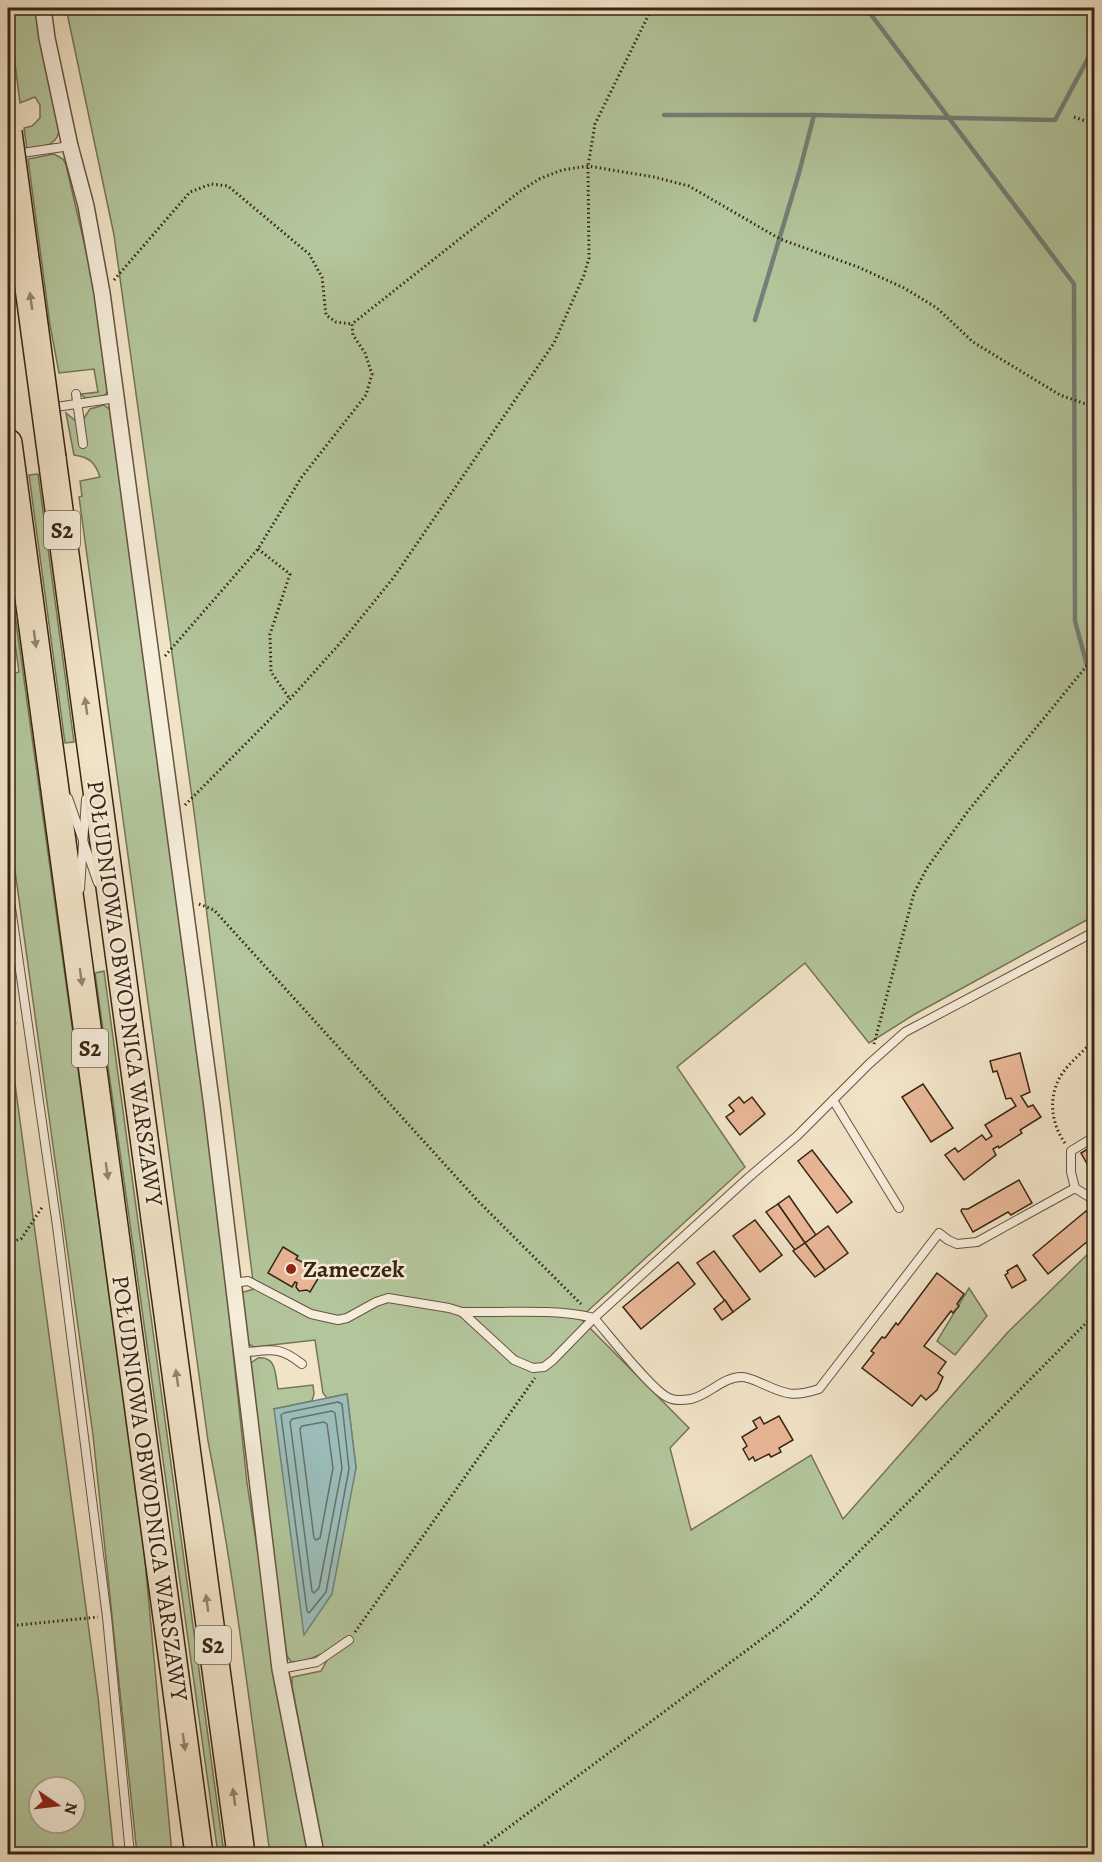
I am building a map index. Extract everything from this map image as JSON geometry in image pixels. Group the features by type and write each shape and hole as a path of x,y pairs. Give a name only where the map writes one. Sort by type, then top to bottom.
{"highway":[{"name":"POŁUDNIOWA OBWODNICA WARSZAWY","path":"8,132 242,1854"},
{"name":"POŁUDNIOWA OBWODNICA WARSZAWY","path":"9,453 199,1854"}],"street":[{"path":"43,8 46,38 86,206 102,293 212,1107 280,1669 316,1854"}],"lane":[{"path":"8,155 70,146"},
{"path":"76,394 83,444"},
{"path":"56,407 117,398"},
{"path":"76,944 91,742"},
{"path":"49,746 117,937"},
{"path":"8,886 52,1192 107,1617 130,1854"},
{"path":"462,1312 514,1360 533,1368 544,1367 747,1178 798,1136 869,1064 905,1032 1095,932"},
{"path":"833,1101 899,1208"},
{"path":"1095,1137 1071,1150 1071,1172 1075,1188 1095,1200"},
{"path":"233,1283 249,1281 311,1314 338,1320 388,1298 462,1312 548,1313 594,1318 650,1383 670,1399 694,1398 730,1379 739,1377 747,1377 780,1392 799,1395 819,1389 939,1233 957,1244 977,1242 1075,1188"},
{"path":"241,1353 279,1350 287,1352 302,1364"},
{"path":"280,1669 317,1662 349,1640"}],"path":[{"path":"172,818 290,699 343,640 394,577 554,343 584,275 589,258 588,166 595,124 652,8"},
{"path":"1074,117 1095,124"},
{"path":"102,293 190,192 211,184 228,186 309,254 322,278 326,315 336,322 352,324 519,192 539,179 562,170 588,166 654,177 689,186 780,239 858,267 904,288 937,308 982,348 1060,395 1093,406"},
{"path":"152,671 258,549 301,478 366,395 372,374 365,353 353,335 352,324"},
{"path":"258,549 290,574 270,634 271,672 290,699"},
{"path":"869,1064 914,893 927,868 968,811 1095,657"},
{"path":"184,899 214,910 477,1200 594,1318"},
{"path":"1071,1150 1055,1126 1054,1090 1060,1077 1095,1040"},
{"path":"8,1243 21,1239 52,1192"},
{"path":"473,1854 786,1621 816,1595 1095,1315"},
{"path":"349,1640 544,1367"},
{"path":"8,1626 107,1617"}],"green space":[{"path":"8,8 39,8 59,129 56,139 43,146 27,149 24,128 32,126 40,118 40,105 35,97 20,103"},
{"path":"66,8 1094,8 1094,916 915,1014 869,1043 805,963 677,1067 745,1167 580,1318 689,1428 670,1448 691,1530 811,1455 843,1519 1008,1332 1094,1248 1094,1854 324,1854 292,1677 321,1671 333,1649 305,1661 291,1662 287,1656 247,1375 248,1365 258,1358 269,1360 274,1368 278,1389 313,1385 312,1401 274,1409 356,1468 347,1394 327,1398 323,1393 315,1340 254,1347 245,1342 240,1293 254,1289 195,819 114,235"},
{"path":"54,154 63,159 66,165 96,294 108,392 95,399 85,398 81,394 98,392 94,369 59,373 50,325 28,159"},
{"path":"104,405 112,411 215,1182 247,1483 271,1639 309,1854 270,1854 234,1595 208,1441 79,497 82,496 80,481 100,477 91,461 74,455 66,413 76,421 83,423 90,409"},
{"path":"38,474 74,742 65,743 29,475"},
{"path":"8,564 143,1539 172,1854 137,1854 93,1435 8,820 8,675 19,672 8,592"},
{"path":"104,971 224,1854 218,1854 95,973"},
{"path":"8,1032 98,1697 114,1854 8,1854"},
{"path":"969,1288 987,1316 955,1355 937,1341"}],"water":[{"path":"347,1394 356,1468 332,1594 304,1635 274,1409"}],"building":[{"path":"1020,1053 1030,1092 1021,1096 1028,1107 1033,1105 1041,1117 1020,1130 1022,1133 999,1148 998,1146 993,1149 996,1155 964,1180 945,1155 955,1148 958,1152 982,1135 986,1140 992,1136 985,1125 1016,1106 1011,1098 1006,1099 997,1071 993,1072 990,1061"},
{"path":"923,1084 953,1128 931,1142 902,1097"},
{"path":"739,1097 744,1103 752,1097 765,1114 740,1135 726,1117 734,1111 729,1105"},
{"path":"1094,1145 1094,1176 1081,1153"},
{"path":"812,1150 852,1202 837,1213 798,1161"},
{"path":"1019,1180 1032,1203 1011,1215 1008,1212 973,1232 962,1209 968,1209"},
{"path":"789,1196 816,1235 805,1243 778,1204"},
{"path":"778,1204 805,1243 795,1250 766,1212"},
{"path":"1086,1211 1094,1221 1094,1236 1048,1274 1033,1255"},
{"path":"755,1220 782,1255 760,1272 733,1236"},
{"path":"828,1226 848,1253 825,1270 805,1243"},
{"path":"805,1243 825,1270 815,1277 793,1251"},
{"name":"Zameczek","path":"283,1247 298,1256 296,1259 322,1272 310,1292 299,1291 296,1287 297,1283 295,1282 292,1287 268,1273"},
{"path":"714,1251 750,1299 733,1312 697,1263"},
{"path":"678,1262 695,1284 641,1329 623,1307"},
{"path":"1017,1265 1026,1280 1012,1288 1005,1275"},
{"path":"937,1273 964,1294 957,1304 959,1306 953,1313 951,1311 924,1346 946,1362 938,1373 943,1377 937,1390 926,1400 921,1395 912,1406 862,1368 874,1353 871,1351 882,1337 885,1338 896,1323 898,1325"},
{"path":"725,1300 733,1312 722,1320 714,1309"},
{"path":"779,1416 793,1440 779,1448 781,1452 771,1457 769,1454 755,1461 753,1457 749,1460 743,1449 747,1446 742,1437 757,1428 753,1421 760,1417 764,1424"}],"waterway":[{"path":"866,8 1074,284 1075,621 1094,691"},
{"path":"664,115 814,115 1055,120 1094,47"},
{"path":"755,320 814,115"}],"place":[{"name":"Zameczek","path":"291,1269"}]}
